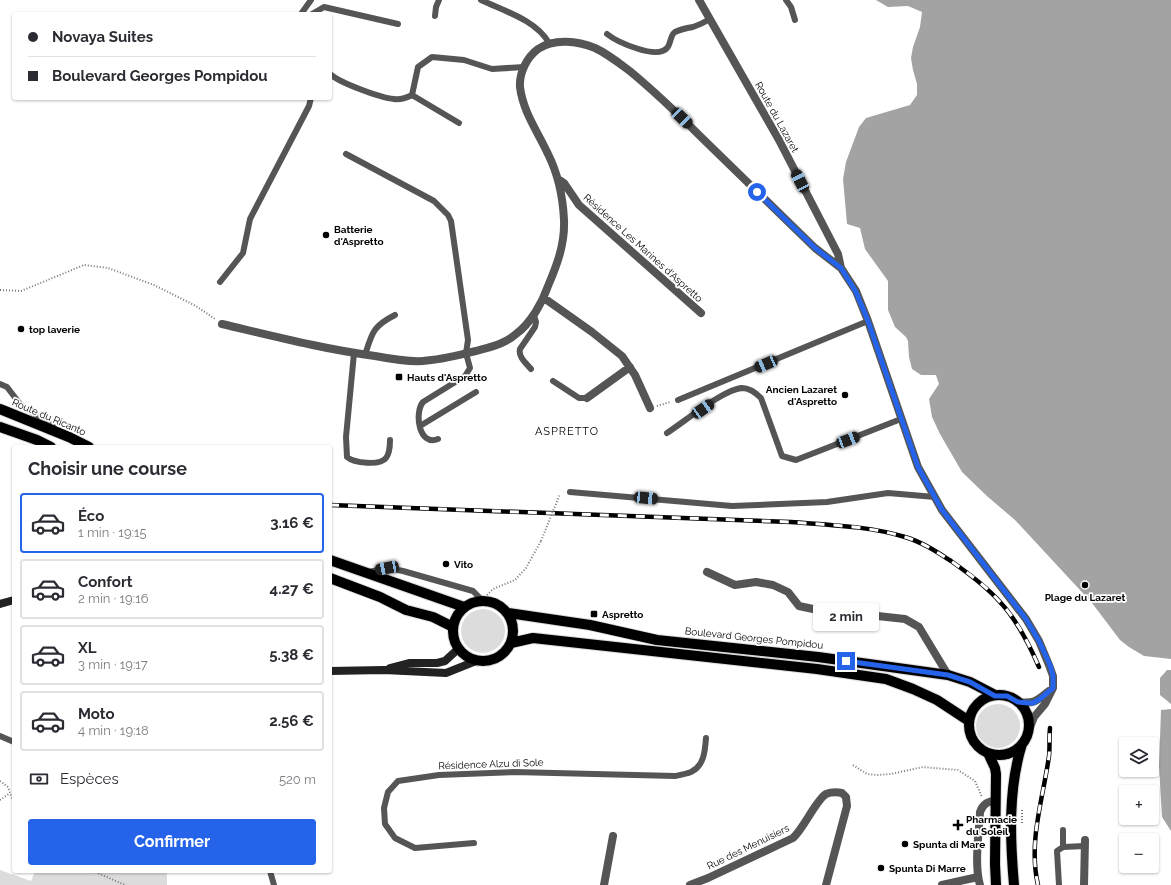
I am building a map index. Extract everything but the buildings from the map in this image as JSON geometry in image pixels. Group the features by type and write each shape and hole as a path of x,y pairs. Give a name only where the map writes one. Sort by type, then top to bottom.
{"main road":[{"name":"Route du Ricanto","path":"0,409 85,445"},
{"path":"0,427 47,445"},
{"path":"332,561 464,607"},
{"path":"332,579 380,597 406,610 433,616 453,627"},
{"path":"482,600 496,604 508,613 512,622 514,633 511,643 501,656 485,662 476,661 469,658 458,649 453,638 453,627 456,616 464,607 473,602 482,600"},
{"path":"0,604 12,601"},
{"name":"Boulevard Georges Pompidou","path":"508,613 590,625 657,640 826,658 948,675 970,682 995,696"},
{"path":"511,643 533,638 817,669 886,679 938,700 969,721"},
{"path":"384,670 409,663 437,663 445,661 458,649"},
{"path":"332,671 384,670 446,673 476,661"},
{"path":"1014,885 1011,823 1017,762 1025,740 1029,726 1028,717 1018,702 1007,696 995,696 981,701 971,713 969,729 971,737 980,749 988,753 997,755 1006,754 1015,750 1025,740"},
{"path":"988,753 995,768 991,801 996,885"}],"street":[{"name":"Route du Lazaret","path":"699,0 779,140 838,254 841,268 856,292 868,321 918,467 946,516 1026,619 1039,641 1050,665 1053,676 1053,688"},
{"name":"Route du Lazaret","path":"549,44 559,42 586,44 614,59 657,94 815,248 841,268"},
{"path":"222,324 354,354 421,361 466,353 498,345 516,335 534,315 544,298 560,256 564,238 564,221 558,179 549,154 526,112 520,85 524,67 530,56 538,48 549,44"},
{"name":"Résidence Les Marines d'Aspretto","path":"558,179 564,183 579,205 701,313"},
{"path":"544,298 592,332 622,356 630,367 650,408"},
{"path":"587,398 630,367"},
{"path":"707,572 735,585 756,582 773,585 788,592 800,606 813,609 905,619 919,627 948,675"},
{"path":"1018,702 1033,703 1053,688"},
{"path":"1025,740 1034,717 1045,704 1053,688"},
{"name":"Rue des Menuisiers","path":"690,885 793,838 799,832 818,803 826,795 834,792 842,793 846,797 847,806 826,885"},
{"path":"942,885 979,881 980,812 982,807 991,801"},
{"path":"604,885 613,836"},
{"path":"1084,885 1085,843"}],"lane":[{"path":"302,12 311,0"},
{"path":"436,16 436,7 439,0"},
{"path":"481,0 534,26 544,34 549,44"},
{"path":"786,0 791,7 795,20"},
{"path":"315,12 324,7 398,24"},
{"path":"607,34 616,40 641,50 658,53 663,52 668,48 672,34 675,32 710,19"},
{"path":"332,75 361,90 394,99 405,99 412,95 418,67 432,56 464,60 492,69 524,67"},
{"path":"412,95 459,123"},
{"path":"220,282 243,253 250,219 309,106 310,100"},
{"path":"346,154 424,195 438,204 448,215 451,221 468,340 466,353 470,368 465,376 420,406 420,426 424,437 432,441 438,439"},
{"path":"365,355 375,330 381,322 395,315"},
{"path":"531,369 520,357 519,353 520,349 535,327 536,322 534,315"},
{"path":"678,400 868,321"},
{"path":"354,354 346,437 347,457 357,462 379,463 387,458 390,440"},
{"path":"553,381 579,398 587,398"},
{"path":"0,384 7,387 20,404 69,437"},
{"path":"667,433 727,392 743,388 754,391 761,398 782,456 789,459 796,460 901,419"},
{"path":"420,426 476,392"},
{"path":"570,492 732,506 827,502 888,493 935,497"},
{"path":"367,572 387,568 403,571 473,591 482,600"},
{"path":"0,736 12,741"},
{"name":"Résidence Alzu di Sole","path":"474,844 416,848 395,838 385,824 384,808 388,792 398,781 439,775 514,772 675,776 692,772 701,763 705,754 706,738"},
{"path":"1063,830 1063,847"},
{"path":"1059,885 1057,851 1063,847 1085,843"},
{"path":"271,873 274,885"}],"path":[{"path":"0,290 21,291 84,265 108,268 154,285 196,306 222,324"},
{"path":"650,408 678,400"},
{"path":"482,600 494,589 515,580 526,568 541,540 560,494"},
{"path":"853,765 867,774 877,775 891,774 924,767 958,770 975,781 979,793 991,801"},
{"path":"0,781 8,787 12,798"},
{"path":"0,800 10,793"},
{"path":"1021,806 1023,811 1022,827"},
{"path":"98,873 125,885"}],"shaded area":[{"path":"876,0 1171,0 1171,659 1144,656 1120,640 1092,603 1015,520 962,472 932,417 929,399 939,384 936,375 921,375 912,369 909,357 908,341 906,337 895,327 888,310 888,281 865,249 860,228 847,224 843,179 846,162 859,127 866,118 910,105 917,95 917,84 911,58 920,27 922,12 908,6 888,7"},
{"path":"479,609 487,609 499,615 505,627 505,635 499,647 487,653 479,653 467,647 461,635 461,627 467,615"},
{"path":"1167,670 1171,670 1171,704 1160,695 1160,678"},
{"path":"998,704 1010,708 1016,714 1020,726 1016,738 1010,744 998,748 986,744 980,738 976,726 980,714 986,708"},
{"path":"1171,709 1171,831 1162,817 1159,766 1161,710"},
{"path":"0,870 31,881 34,873 167,874 167,885 0,885"}],"railway":[{"path":"332,505 791,522 849,526 891,533 911,539 935,551 964,570 995,596 1017,624 1039,667"},
{"path":"1038,885 1035,869 1036,837 1049,756 1050,728"}],"place":[{"name":"Batterie d'Aspretto","path":"326,235"},
{"name":"top laverie","path":"21,329"},
{"name":"Hauts d'Aspretto","path":"399,377"},
{"name":"Ancien Lazaret d'Aspretto","path":"845,395"},
{"name":"Vito","path":"446,564"},
{"name":"Plage du Lazaret","path":"1085,585"},
{"name":"Aspretto","path":"594,614"},
{"name":"Pharmacie du Soleil","path":"958,825"},
{"name":"Spunta di Mare","path":"905,844"},
{"name":"Spunta Di Marre","path":"881,868"}],"district":[{"name":"ASPRETTO","path":"567,431"}],"route":[{"path":"757,192 815,248 841,268 856,292 868,321 918,467 942,510 1026,619 1039,641 1050,665 1053,676 1053,688 1033,703 1018,702 1007,696 995,696 970,682 948,675 846,661"}]}
